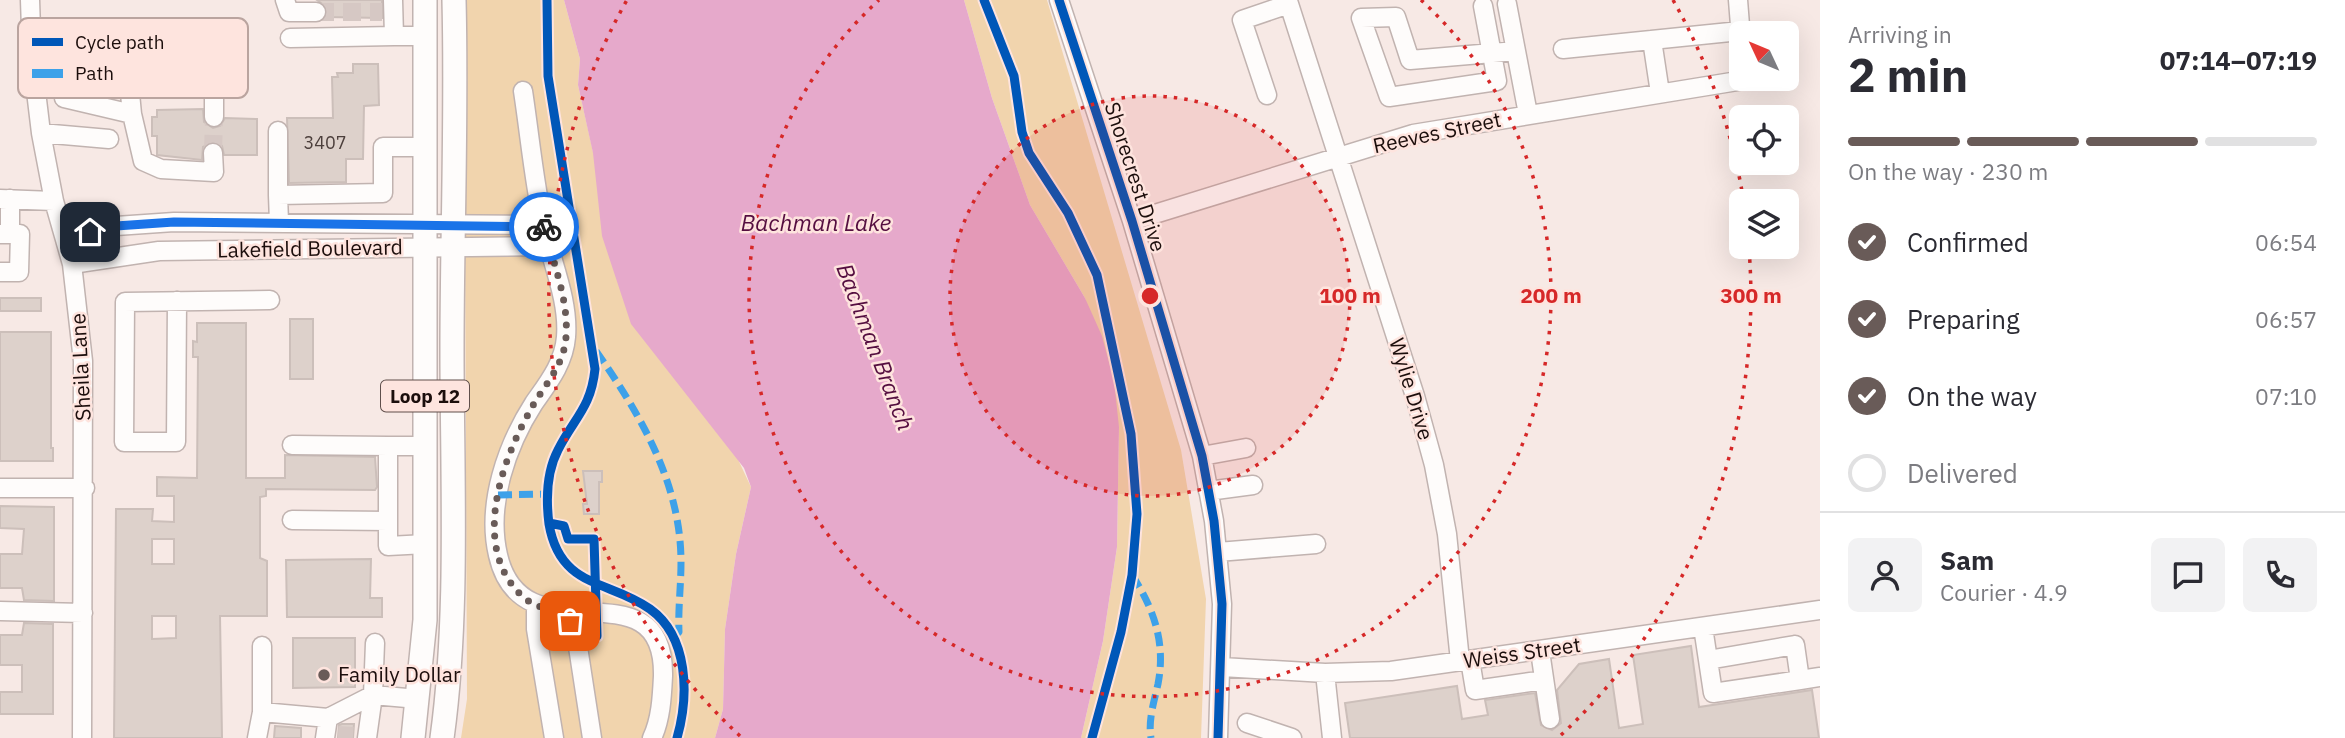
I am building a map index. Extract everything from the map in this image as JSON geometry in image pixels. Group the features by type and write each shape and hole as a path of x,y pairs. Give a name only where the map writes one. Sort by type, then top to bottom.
{"main road":[{"name":"Loop 12","path":"413,738 425,620 425,0"},
{"path":"434,0 442,21 443,69 456,83"},
{"name":"Loop 12","path":"442,738 450,662 452,236 456,83 454,0"},
{"path":"426,544 439,560 442,613 450,662"}],"street":[{"name":"Sheila Lane","path":"30,0 31,18"},
{"path":"285,0 289,12 316,12"},
{"name":"Shorecrest Drive","path":"1059,0 1132,221 1202,456 1218,552 1222,667 1218,738"},
{"path":"1738,0 1739,21"},
{"name":"Wylie Drive","path":"1267,95 1242,20 1289,4 1415,396 1434,465 1465,661 1475,690 1544,680"},
{"path":"1507,4 1528,114"},
{"path":"1410,60 1396,17 1361,18 1389,97 1497,80 1483,6"},
{"path":"389,8 394,36"},
{"path":"1563,49 1729,35"},
{"path":"290,38 425,36"},
{"path":"1652,40 1660,93"},
{"path":"1377,63 1516,51"},
{"name":"Reeves Street","path":"1132,221 1413,134 1729,82"},
{"path":"523,91 544,225 563,301 566,339 560,363 515,438 503,468 495,539 498,557 512,586 536,606 558,611 613,612 631,616 646,627 658,645 663,666 660,709 652,738"},
{"name":"Sheila Lane","path":"38,98 41,133 54,201 72,264 83,361 85,488 82,738"},
{"path":"64,98 132,114"},
{"path":"130,98 143,160 161,169 214,172 214,153"},
{"path":"214,98 214,117"},
{"path":"271,249 278,195 278,131"},
{"path":"41,133 109,139"},
{"path":"278,195 383,193 383,147 424,147"},
{"path":"362,193 364,223"},
{"path":"0,272 19,272 20,234 5,234 5,199 54,201"},
{"name":"Lakefield Boulevard","path":"65,237 147,224 275,222 364,223 424,236"},
{"name":"Lakefield Boulevard","path":"452,236 544,225"},
{"name":"Lakefield Boulevard","path":"72,264 159,251 271,249 424,236 452,236 549,246"},
{"path":"177,301 176,442 124,442 125,302 177,301 270,300"},
{"path":"292,445 425,446"},
{"path":"388,446 388,546 426,544"},
{"path":"1202,456 1246,447"},
{"path":"1209,491 1253,485"},
{"path":"0,488 85,488"},
{"path":"292,520 388,521"},
{"path":"1218,552 1316,544"},
{"path":"536,606 537,629 554,738"},
{"name":"Weiss Street","path":"1222,667 1325,673 1391,671 1820,610"},
{"path":"0,611 83,613"},
{"path":"558,611 570,621 576,634 592,738"},
{"path":"1703,627 1713,693 1820,677"},
{"path":"343,734 373,695 375,643"},
{"path":"1708,660 1795,645 1800,680"},
{"path":"257,738 262,712 262,646"},
{"path":"1540,651 1550,719"},
{"path":"1325,673 1332,738"},
{"path":"373,695 418,699"},
{"path":"343,734 373,695"},
{"path":"262,712 343,734"},
{"path":"1247,723 1292,738"}],"shaded area":[{"path":"464,0 564,0 580,59 578,85 593,152 751,487 736,554 725,629 723,709 715,738 461,738 467,699"},
{"path":"964,0 1047,0 1181,450 1206,599 1201,738 1081,738 1103,641 1117,547 1119,428 1085,298 1030,205 992,98"}],"water":[{"name":"Bachman Lake","path":"564,0 964,0 992,98 1030,205 1085,298 1102,336 1114,381 1119,427 1117,547 1103,641 1081,738 715,738 723,709 725,629 736,554 751,487 744,468 631,324 602,236 593,153 578,85 580,59"}],"building":[{"path":"317,0 382,0 382,18 326,17 326,7"},
{"path":"353,64 378,64 379,105 364,106 363,159 346,159 346,182 289,183 287,118 333,118 332,77 338,77 337,73 353,73"},
{"path":"203,109 204,122 213,128 220,126 225,118 257,119 257,155 224,155 222,146 213,142 203,147 202,160 157,155 157,136 152,136 152,117 157,117 157,110"},
{"path":"0,298 41,298 41,311 0,311"},
{"path":"290,319 313,319 313,379 290,379"},
{"path":"197,323 246,323 246,478 285,478 285,455 375,457 377,487 375,490 266,489 266,496 260,497 260,558 267,561 267,616 220,616 222,738 114,738 116,509 153,509 152,521 174,522 174,496 157,496 157,477 197,478 198,357 193,357 193,341 197,342","holes":["152,539 174,539 174,564 152,564","152,616 176,616 176,638 152,639"]},
{"path":"0,332 51,332 53,461 0,461"},
{"path":"583,471 602,471 602,482 599,482 599,514 584,514 583,504 587,504"},
{"path":"0,506 54,507 54,601 24,600 22,588 0,588 0,554 22,554 24,529 0,528"},
{"path":"371,559 370,598 382,598 382,617 287,617 286,560"},
{"path":"24,623 53,624 53,714 0,714 0,692 22,692 22,665 0,665 0,635 22,635"},
{"name":"Family Dollar","path":"293,638 355,638 355,687 293,688"},
{"path":"1691,646 1699,707 1812,690 1819,738 1350,738 1345,703 1457,686 1462,719 1488,715 1485,700 1535,693 1541,725 1552,730 1561,723 1557,690 1579,664 1609,659 1619,728 1643,724 1633,655"},
{"path":"354,724 353,738 338,738 339,725"},
{"path":"275,726 301,728 301,738 274,738"}],"tunnel":[{"path":"316,12 382,12"},
{"path":"213,153 214,117"},
{"path":"338,735 353,736"}],"marked path":[{"path":"540,199 568,195"},
{"path":"596,351 628,399 655,450 674,505 681,562 679,632 673,638"},
{"path":"498,495 548,494"},
{"path":"1132,575 1152,614 1159,640 1160,669 1151,718 1151,738"}],"cycle path":[{"path":"547,0 548,76 595,369 590,394 558,450 552,467 548,496 549,524 555,545 564,561 575,572 650,609 663,621 672,635 679,651 684,686 677,738"},
{"path":"984,0 1014,76 1022,132 1029,153 1068,213 1097,275 1131,434 1137,514 1132,575 1121,632 1092,738"},
{"path":"1059,0 1132,221 1202,456 1214,521 1222,604 1218,738"},
{"path":"549,523 564,526 568,539 594,539 597,636 577,640"}],"way so far":[{"path":"544,227 563,301 566,339 560,363 515,438 503,468 495,539 504,572 518,593 536,606 558,611 570,621"}],"place":[{"name":"Family Dollar","path":"324,675"}],"route":[{"path":"90,232 116,226 174,222 544,227"}],"water label":[{"name":"Bachman Branch","path":"875,347"}]}
